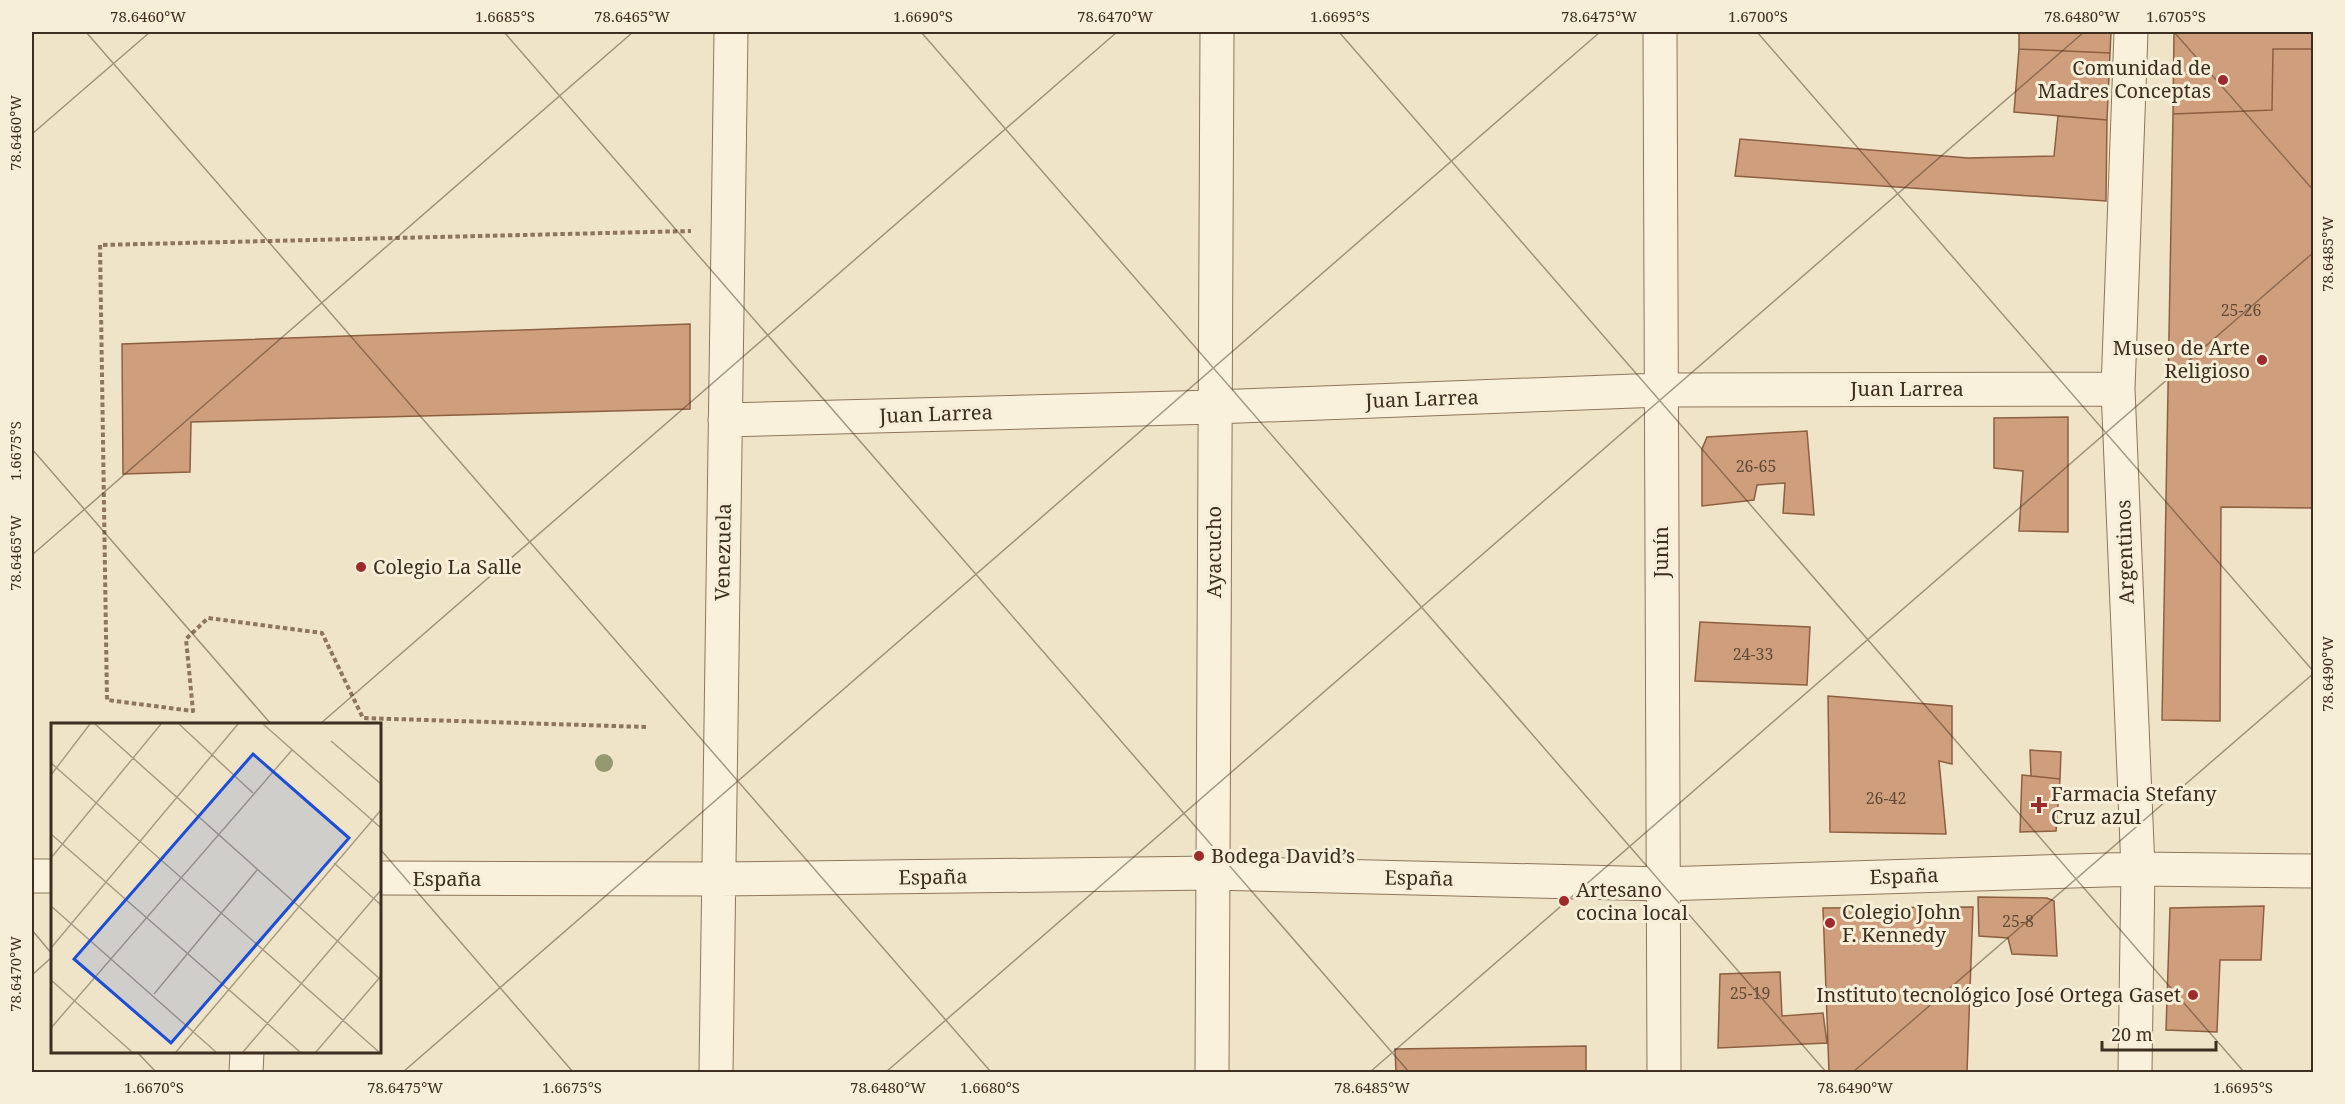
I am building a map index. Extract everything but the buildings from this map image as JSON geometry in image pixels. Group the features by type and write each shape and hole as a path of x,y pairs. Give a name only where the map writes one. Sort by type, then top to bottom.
{"street":[{"name":"Venezuela","path":"716,1072 731,32"},
{"name":"Ayacucho","path":"1212,1072 1217,32"},
{"name":"Junín","path":"1660,32 1662,884 1665,1072"},
{"name":"Argentinos","path":"2131,32 2118,388 2138,869 2135,1072"},
{"name":"Juan Larrea","path":"725,420 1215,407 1660,390 2118,388"},
{"name":"España","path":"381,878 719,879 1212,873 1662,884 2138,869 2313,871"},
{"path":"32,876 51,876"},
{"path":"246,1072 247,1053"}],"path":[{"path":"646,727 363,718 322,633 208,618 186,639 193,711 107,700 100,245 729,230"}],"place":[{"name":"Comunidad de Madres Conceptas","path":"2223,80"},
{"name":"Museo de Arte Religioso","path":"2262,360"},
{"name":"Colegio La Salle","path":"361,567"},
{"name":"Farmacia Stefany Cruz azul","path":"2039,805"},
{"name":"Bodega David’s","path":"1199,856"},
{"name":"Artesano cocina local","path":"1564,901"},
{"name":"Colegio John F. Kennedy","path":"1830,923"},
{"name":"Instituto tecnológico José Ortega Gaset","path":"2193,995"}]}
